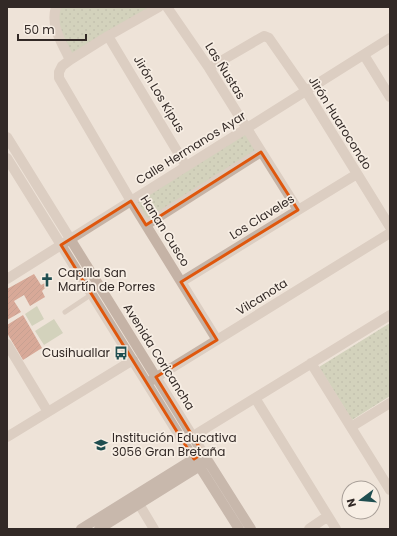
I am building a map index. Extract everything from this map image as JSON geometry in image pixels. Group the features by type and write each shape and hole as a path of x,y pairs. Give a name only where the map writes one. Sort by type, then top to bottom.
{"street":[{"path":"56,7 54,16 55,29 70,60 159,7"},
{"name":"Las Ñustas","path":"167,7 209,68 298,210"},
{"name":"Jirón Los Kipus","path":"108,36 186,166"},
{"name":"Jirón Huarocondo","path":"209,68 264,36 270,38 306,91 390,227"},
{"name":"Calle Hermanos Ayar","path":"7,279 390,38"},
{"path":"364,55 390,97"},
{"name":"Hanan Cusco","path":"70,60 62,66 59,72 59,78 146,226 217,340"},
{"name":"Avenida Coricancha","path":"7,137 195,440 201,460 238,529"},
{"path":"146,226 261,152"},
{"name":"Avenida Coricancha","path":"7,158 147,383 251,529"},
{"name":"Los Claveles","path":"181,282 357,174"},
{"name":"Vilcanota","path":"147,383 390,233"},
{"path":"195,440 198,433 390,314"},
{"path":"8,346 48,412"},
{"path":"7,437 133,360"},
{"path":"311,363 389,485"},
{"path":"255,398 336,529"},
{"path":"351,427 390,403"},
{"path":"99,529 139,504 201,460"},
{"path":"81,529 201,460"},
{"path":"139,504 154,529"},
{"path":"309,529 328,516"}],"lane":[{"path":"65,312 92,294"}],"highlighted area":[{"path":"261,152 298,210 181,282 217,340 156,377 203,453 194,459 61,245 131,201 146,225"}],"green space":[{"path":"60,7 150,7 71,55 57,25"},
{"path":"244,132 257,152 147,221 135,202"},
{"path":"37,306 44,319 32,326 25,314"},
{"path":"54,319 63,333 44,345 35,331"},
{"path":"390,323 390,396 352,420 319,367"}],"building":[{"path":"34,274 41,285 47,283 48,285 42,291 45,297 30,306 24,295 14,301 21,312 7,320 7,289"},
{"path":"23,315 42,348 23,360 7,333 7,325"}],"place":[{"name":"Capilla San Martín de Porres","path":"47,280"},
{"name":"Cusihuallar","path":"121,353"},
{"name":"Institución Educativa 3056 Gran Bretaña","path":"101,445"}]}
